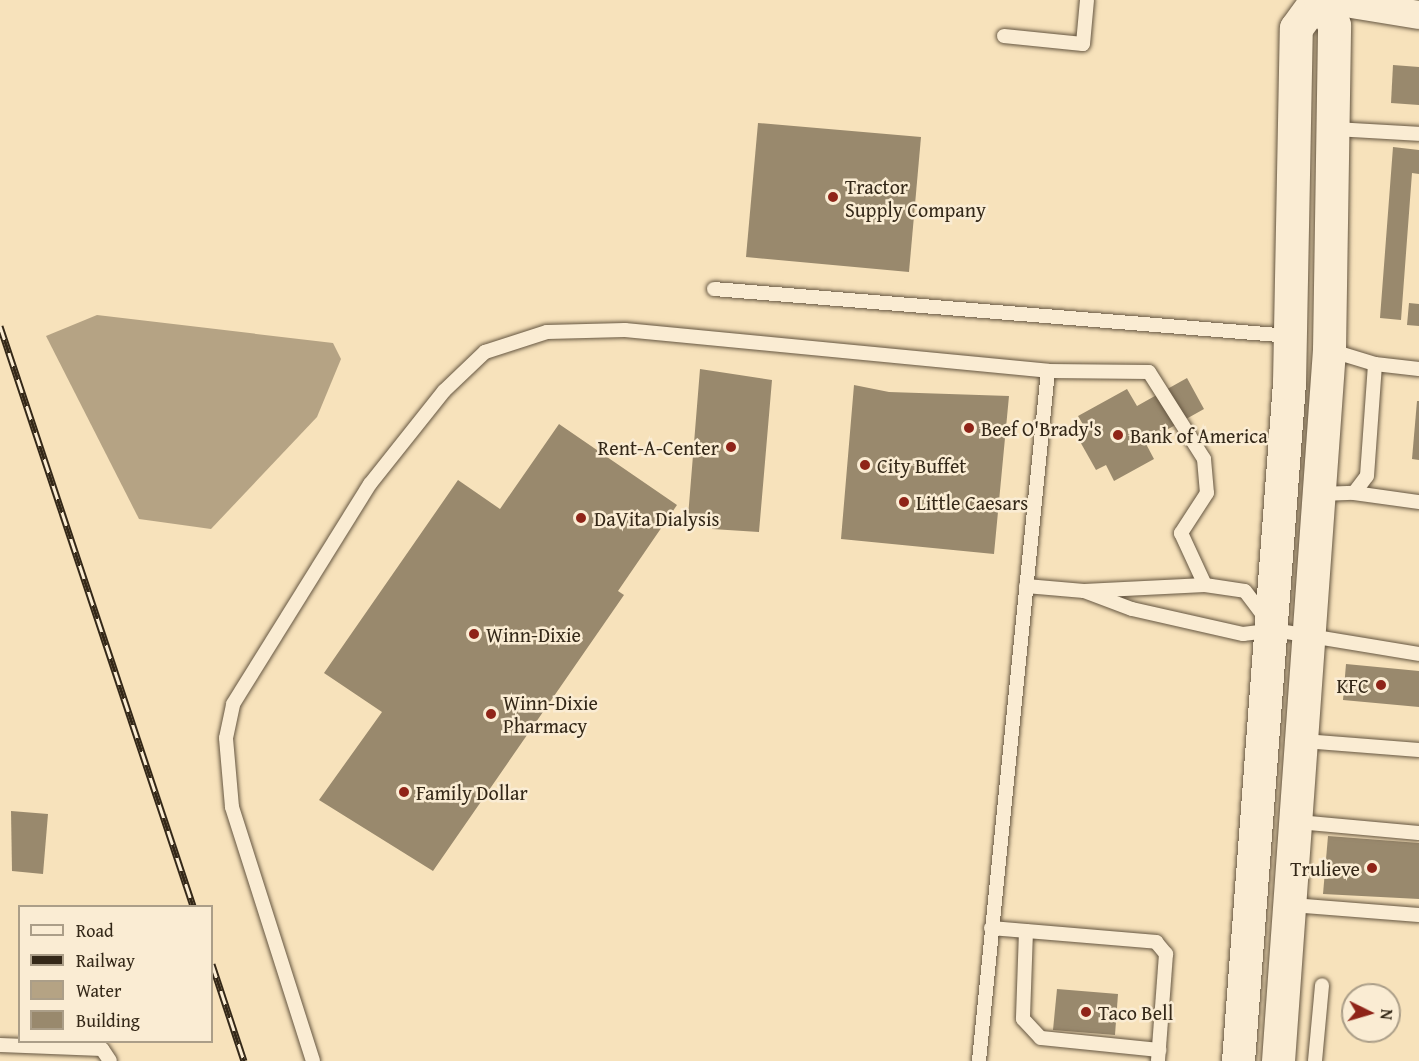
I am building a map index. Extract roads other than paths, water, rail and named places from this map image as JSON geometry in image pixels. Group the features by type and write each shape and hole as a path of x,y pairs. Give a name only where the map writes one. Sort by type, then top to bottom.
{"main road":[{"path":"1238,1061 1274,630 1290,336 1296,28 1318,0 1334,25 1329,350 1312,638 1278,1061"}],"street":[{"path":"1327,0 1419,15"}],"lane":[{"path":"1004,36 1083,44 1087,0"},
{"path":"1331,128 1419,134"},
{"path":"714,290 1290,336"},
{"path":"313,1061 232,807 226,738 233,704 370,484 444,391 485,352 547,332 625,330 1048,371 1149,372 1204,459 1209,482 1180,533 1205,585"},
{"path":"1329,350 1375,364 1419,369"},
{"path":"1354,493 1366,476 1375,364"},
{"path":"979,1061 1048,371"},
{"path":"1320,494 1354,493 1419,502"},
{"path":"1026,586 1084,591 1205,585 1245,591 1274,630"},
{"path":"1084,591 1132,609 1243,634 1274,630 1419,654"},
{"path":"1304,741 1419,750"},
{"path":"1298,822 1419,833"},
{"path":"1292,905 1419,915"},
{"path":"991,928 1156,942 1166,954 1158,1055 1041,1038 1023,1019 1026,931"},
{"path":"1315,1061 1322,985"},
{"path":"0,1045 102,1049 110,1061"}],"water":[{"path":"97,315 333,343 341,359 317,417 211,529 139,519 46,336"}],"railway":[{"path":"0,326 193,905"},
{"path":"213,967 244,1061"}],"place":[{"name":"Tractor Supply Company","path":"833,197"},
{"name":"Beef O'Brady's","path":"969,428"},
{"name":"Bank of America","path":"1118,435"},
{"name":"Rent-A-Center","path":"731,447"},
{"name":"City Buffet","path":"865,465"},
{"name":"Little Caesars","path":"904,502"},
{"name":"DaVita Dialysis","path":"581,518"},
{"name":"Winn-Dixie","path":"474,634"},
{"name":"KFC","path":"1381,685"},
{"name":"Winn-Dixie Pharmacy","path":"491,714"},
{"name":"Family Dollar","path":"404,792"},
{"name":"Trulieve","path":"1372,868"},
{"name":"Taco Bell","path":"1086,1012"}]}
